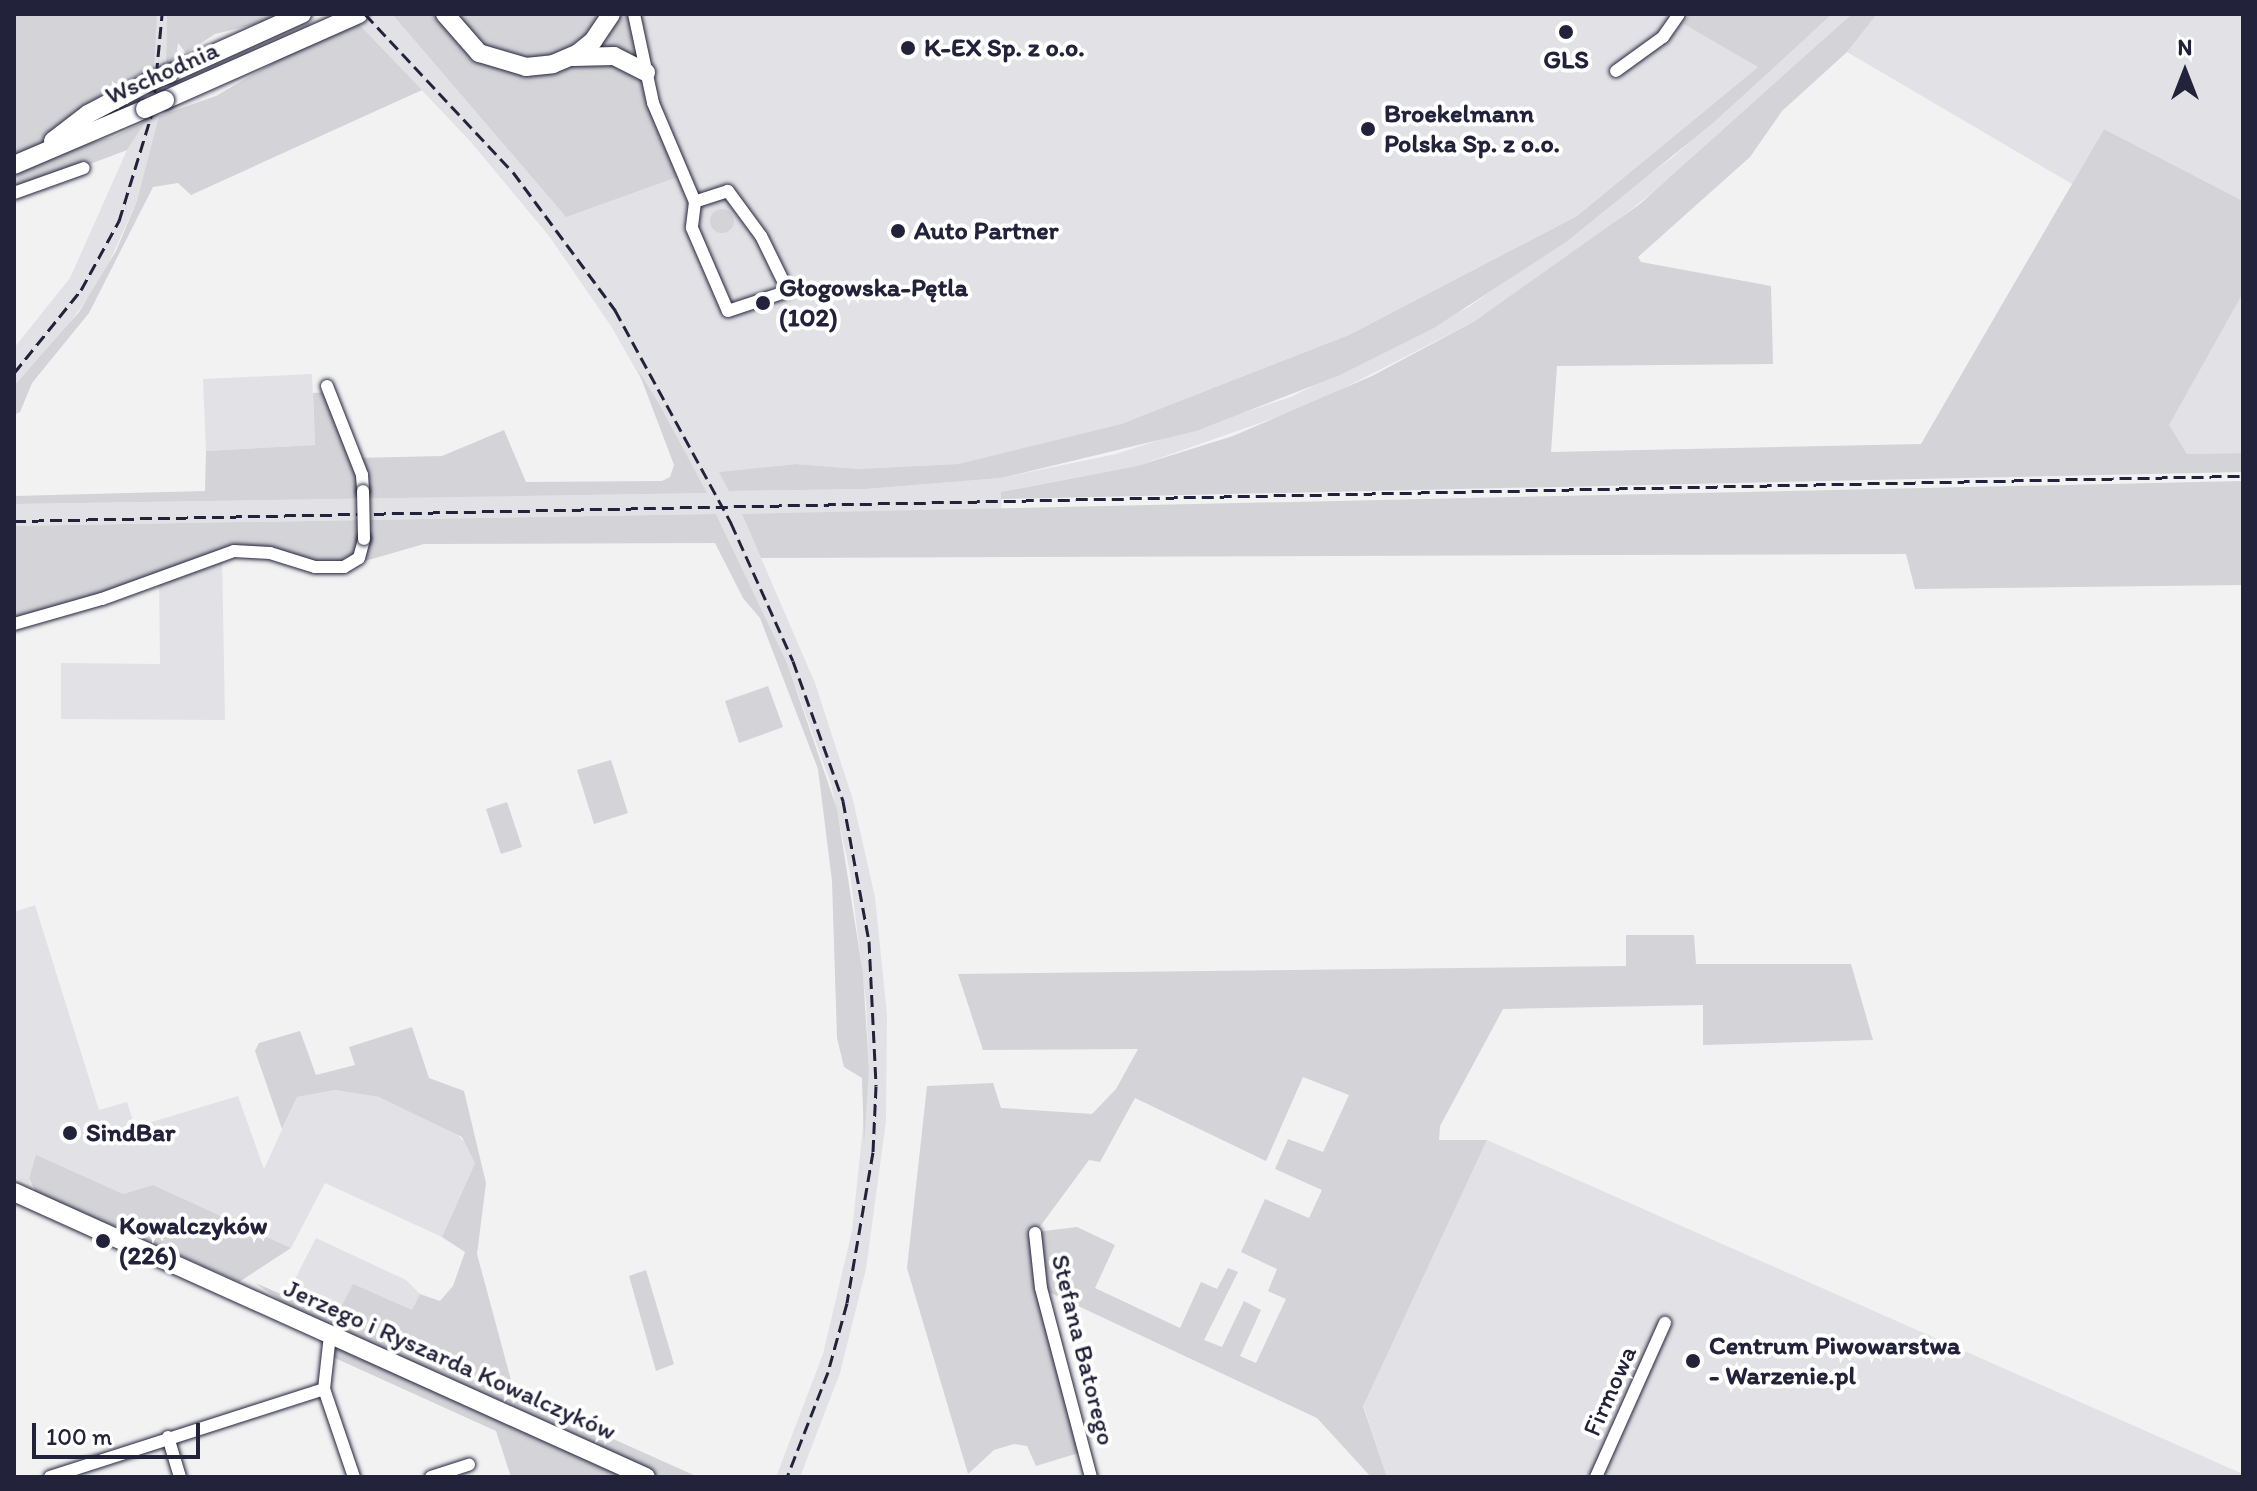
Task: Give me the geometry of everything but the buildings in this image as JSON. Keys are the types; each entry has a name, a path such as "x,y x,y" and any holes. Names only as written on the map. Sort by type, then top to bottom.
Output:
{"street":[{"name":"Wschodnia","path":"22,162 88,114 149,82 302,14"},
{"name":"Wschodnia","path":"22,162 359,14"},
{"path":"570,57 593,41 611,14"},
{"path":"634,14 659,121 695,202 692,228 728,311 788,291 761,236 728,191 695,202"},
{"path":"1616,71 1663,37 1679,14"},
{"path":"445,16 468,44 499,63 533,67 570,57 614,56 646,72"},
{"path":"14,193 84,168"},
{"path":"14,624 102,599 234,551 270,553 315,567 344,567 359,558 364,539 362,475 327,386"},
{"name":"Jerzego i Ryszarda Kowalczyków","path":"14,1192 646,1477"},
{"name":"Stefana Batorego","path":"1035,1233 1041,1288 1091,1477"},
{"name":"Firmowa","path":"1596,1477 1665,1323"},
{"path":"330,1335 324,1389 354,1477"},
{"path":"50,1477 324,1389"},
{"path":"168,1437 180,1477"},
{"path":"431,1477 469,1465"}],"shaded area":[{"path":"14,14 157,14 154,67 141,72 33,157 113,137 146,121 127,150 14,193"},
{"path":"157,14 167,14 166,57 156,137 137,201 101,280 59,337 14,386 14,348 70,278 127,150 146,121"},
{"path":"167,14 296,14 215,34 186,53 178,43 176,57 166,62"},
{"path":"392,14 566,217 663,130 634,14 1679,14 1759,66 1577,216 1349,335 1121,424 958,464 858,469 796,464 720,472 730,491 866,489 1001,478 1116,454 1291,397 1469,307 1673,157 1832,14 1852,14 1707,149 1574,255 1475,321 1311,405 1137,466 1002,492 1001,510 742,514 815,683 853,800 875,897 887,1015 886,1121 866,1269 840,1373 800,1477 776,1477 823,1354 852,1231 869,1070 866,1002 850,872 831,784 787,663 716,514 14,526 14,504 706,493 611,326 549,236 470,141 352,17"},
{"path":"392,14 634,14 646,72 683,175 566,217"},
{"path":"1689,14 1832,14 1713,123 1566,242 1434,328 1340,375 1196,431 1001,478 866,489 729,491 719,472 796,464 858,469 958,464 1121,424 1349,335 1577,216 1758,67 1684,24"},
{"path":"1852,14 1877,14 1847,52 1782,111 1750,157 1638,257 1641,262 1771,286 1773,364 1557,366 1551,452 1921,444 2104,129 2243,201 2243,293 2169,425 2187,454 2243,453 2243,472 1001,499 1001,492 1137,466 1233,436 1372,376 1475,321 1640,204"},
{"path":"1877,14 2243,14 2243,201 2104,129 2072,184 1847,52"},
{"path":"352,17 422,90 191,195 178,183 153,187 89,313 32,383 20,412 14,415 14,386 79,312 116,251 137,201 159,116 216,96"},
{"path":"722,209 731,212 734,221 731,230 722,233 713,230 710,221 713,212"},
{"path":"2243,293 2243,453 2187,454 2168,425"},
{"path":"638,370 707,493 14,504 14,496 205,491 206,451 315,445 313,393 330,392 354,458 442,456 504,430 526,482 662,481 670,477 674,465"},
{"path":"312,374 315,445 206,451 203,379"},
{"path":"2243,481 2243,585 1915,589 1906,554 761,558 742,514"},
{"path":"716,514 787,663 837,809 863,974 869,1070 864,1144 862,1078 844,1067 837,1038 832,881 818,769 760,618 743,598 715,543 424,544 344,567 250,551 14,624 14,526"},
{"path":"222,554 225,720 61,719 61,663 160,664 159,576"},
{"path":"768,686 783,727 739,743 725,701"},
{"path":"611,760 628,813 594,824 577,770"},
{"path":"507,802 522,847 501,854 486,809"},
{"path":"35,905 99,1110 127,1102 135,1127 238,1096 264,1169 297,1097 335,1090 379,1097 450,1128 470,1147 475,1163 442,1237 325,1183 291,1248 153,1185 123,1194 104,1187 29,1179 30,1184 14,1176 14,912"},
{"path":"1626,935 1694,935 1696,964 1851,964 1873,1040 1703,1045 1703,1005 1503,1009 1440,1126 1439,1140 1487,1140 1363,1406 1387,1477 1371,1477 1317,1418 1042,1289 1085,1451 1036,1466 1027,1446 1014,1444 994,1450 968,1474 907,1268 927,1086 993,1083 1001,1108 1092,1114 1116,1089 1138,1049 983,1050 958,974 1626,966","holes":["1303,1077 1349,1095 1323,1152 1288,1139 1275,1169 1322,1190 1309,1218 1265,1199 1241,1252 1277,1269 1268,1291 1286,1299 1256,1363 1240,1356 1261,1310 1244,1301 1222,1347 1204,1340 1238,1272 1228,1268 1217,1289 1201,1282 1180,1328 1095,1288 1115,1245 1077,1227 1036,1232 1089,1160 1100,1162 1135,1098 1266,1161"]},
{"path":"412,1027 429,1078 464,1091 486,1183 477,1254 515,1395 698,1477 646,1477 330,1335 255,1283 336,1317 353,1284 412,1310 420,1294 440,1301 453,1286 465,1252 442,1237 475,1163 462,1137 379,1097 335,1090 297,1097 282,1129 255,1051 259,1043 300,1031 316,1075 355,1065 349,1047"},
{"path":"1487,1140 2243,1474 2243,1477 1387,1477 1363,1404"},
{"path":"36,1155 123,1194 153,1185 291,1248 239,1282 36,1192 29,1179"},
{"path":"316,1238 406,1280 420,1294 412,1311 337,1317 287,1295"},
{"path":"646,1270 674,1364 656,1371 629,1276"},
{"path":"328,1342 626,1477 511,1477 496,1431 326,1354"}],"railway":[{"path":"14,373 81,290 119,221 153,110 162,14"},
{"path":"365,14 513,172 615,310 731,523 793,661 843,801 869,941 876,1086 873,1152 847,1303 828,1372 787,1477"},
{"path":"14,521 2243,476"}],"place":[{"name":"GLS","path":"1566,32"},
{"name":"K-EX Sp. z o.o.","path":"908,48"},
{"name":"Broekelmann Polska Sp. z o.o.","path":"1368,129"},
{"name":"Auto Partner","path":"898,231"},
{"name":"Głogowska-Pętla (102)","path":"763,303"},
{"name":"SindBar","path":"70,1133"},
{"name":"Kowalczyków (226)","path":"103,1241"},
{"name":"Centrum Piwowarstwa - Warzenie.pl","path":"1693,1361"}]}
